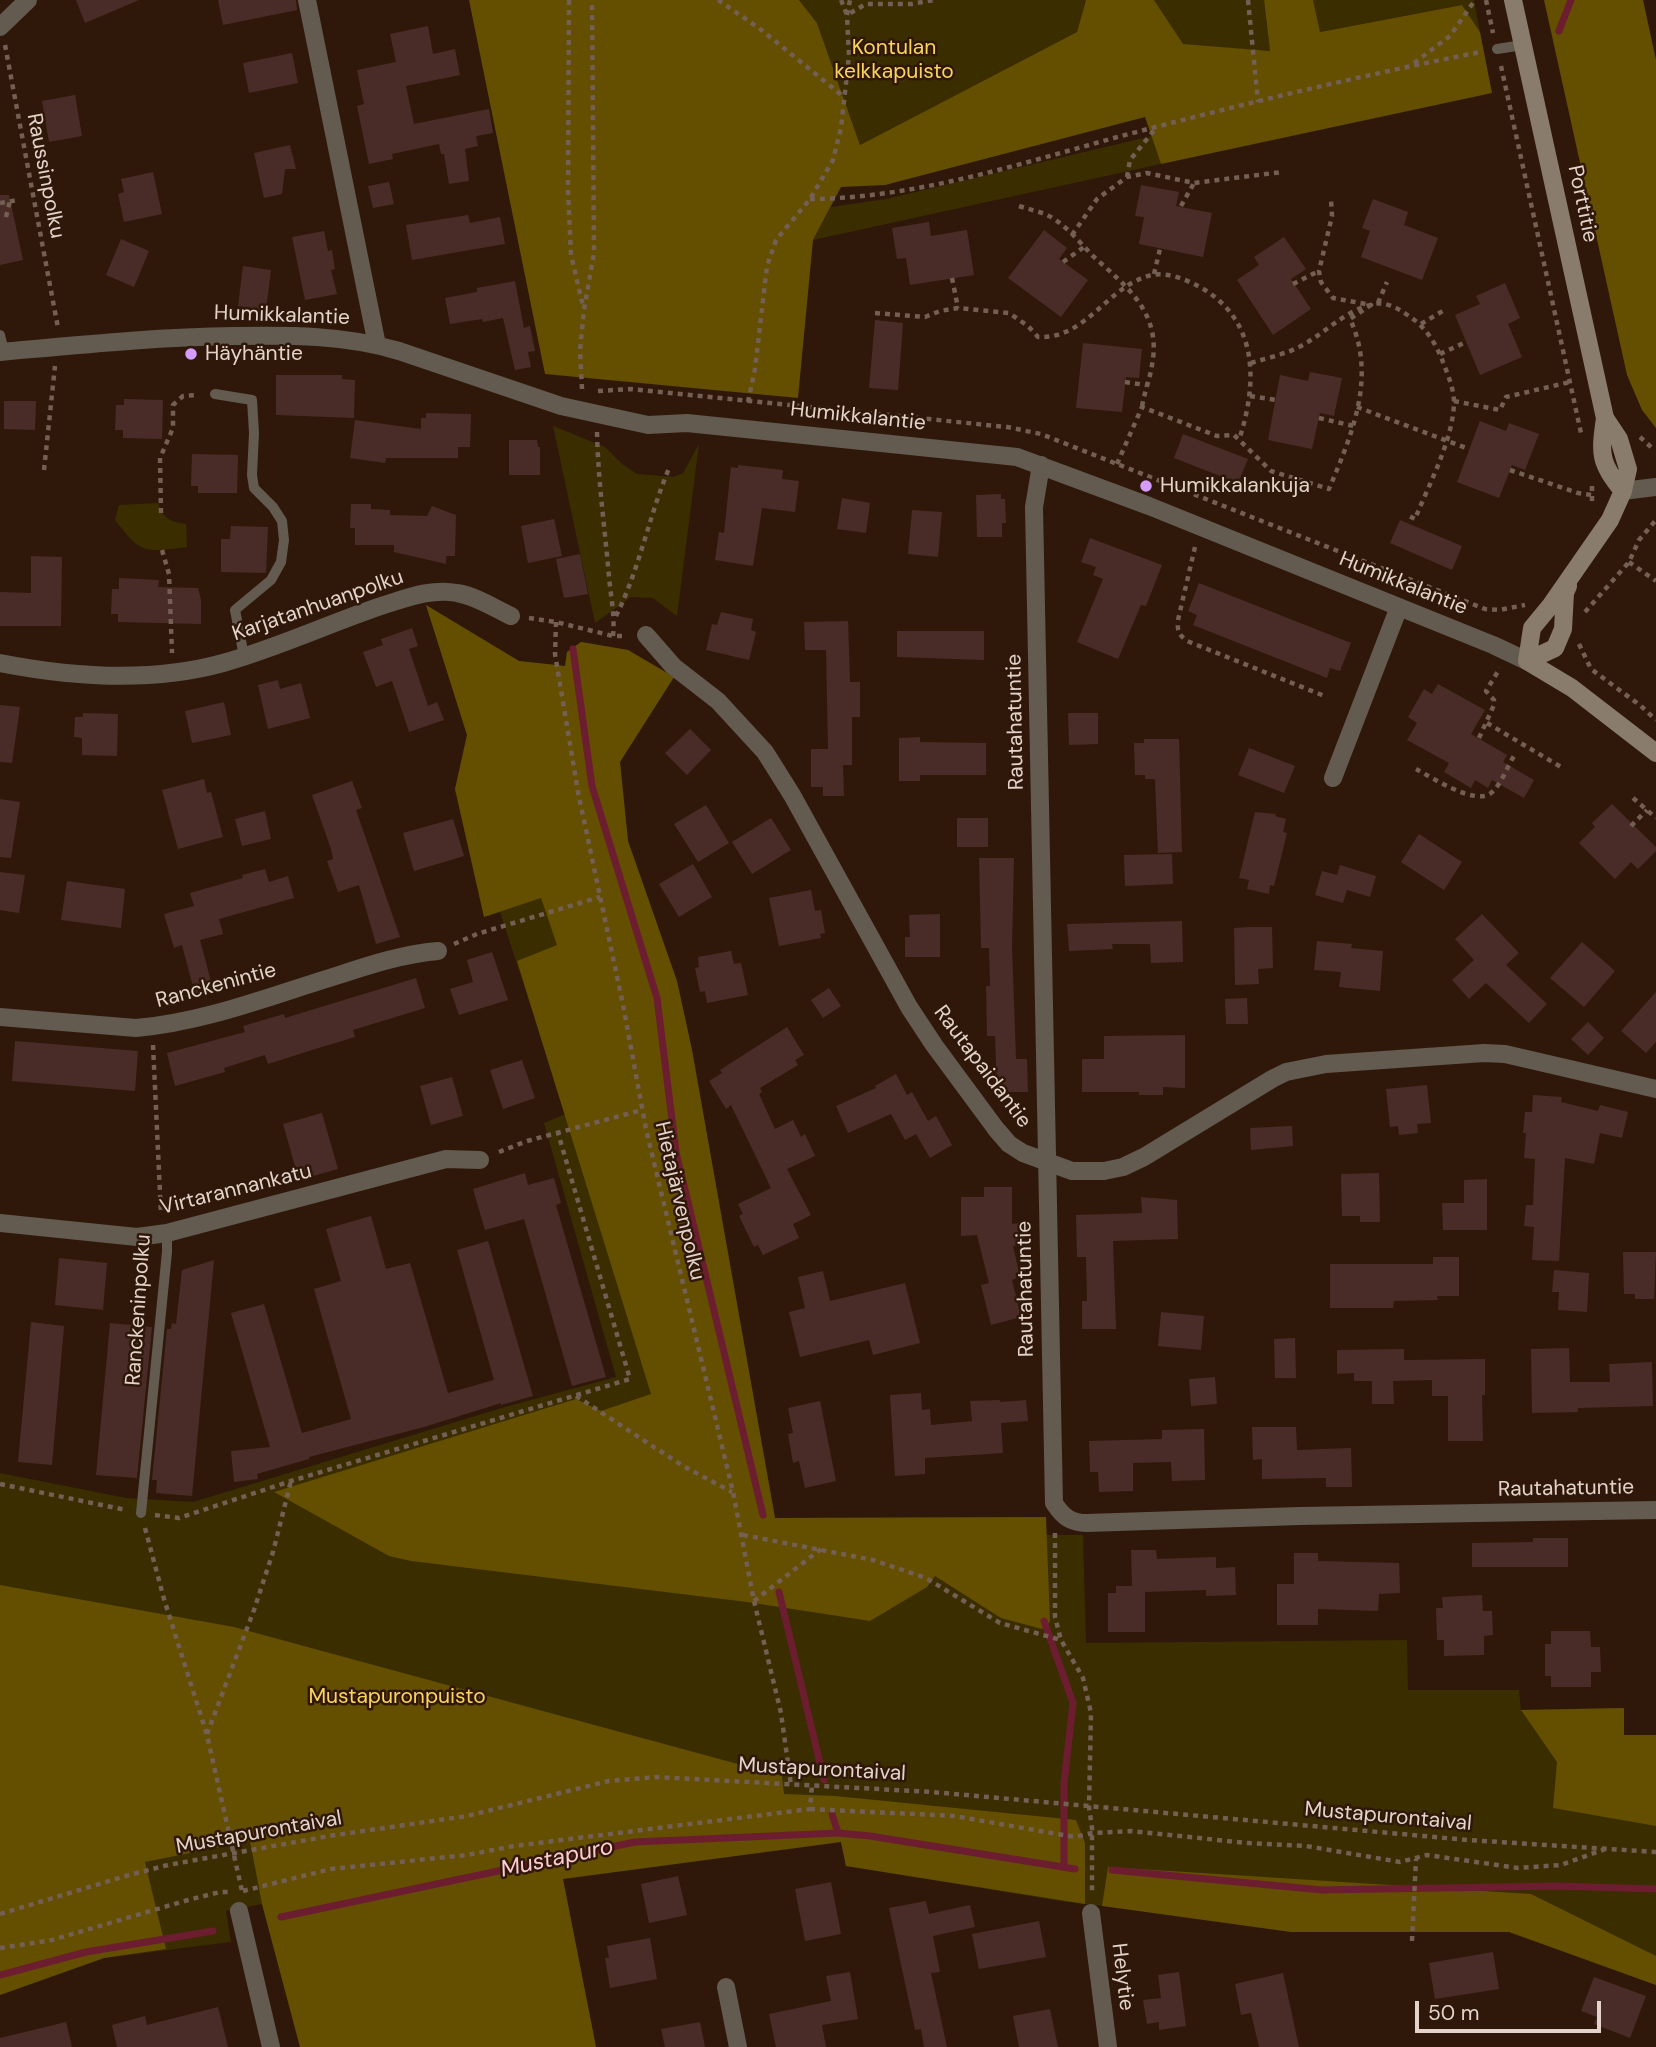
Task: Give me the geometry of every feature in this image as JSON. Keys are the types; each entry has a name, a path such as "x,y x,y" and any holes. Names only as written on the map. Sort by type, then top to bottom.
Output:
{"street":[{"path":"1,26 28,0"},
{"path":"307,0 377,345"},
{"name":"Porttitie","path":"1513,0 1605,418 1619,439 1628,469 1623,491 1610,520 1532,628 1527,661"},
{"name":"Humikkalantie","path":"1,346 192,337 329,336 377,345 561,406 648,425 687,423 1002,454 1041,465 1149,506 1527,661 1573,688 1656,753"},
{"name":"Rautahatuntie","path":"1041,465 1034,507 1054,1492 1060,1513 1069,1520 1087,1523 1300,1516 1656,1510"},
{"path":"1623,491 1656,487"},
{"name":"Porttitie","path":"1527,661 1555,648 1563,629 1565,593 1574,569"},
{"name":"Karjatanhuanpolku","path":"0,663 45,672 135,676 173,672 222,663 349,617 433,592 456,592 470,596 511,615"},
{"path":"1333,778 1399,607"},
{"name":"Rautapaidantie","path":"646,635 673,666 718,701 765,752 792,795 876,951 933,1045 996,1129 1009,1144 1023,1153 1072,1171 1104,1171 1123,1167 1272,1079 1286,1072 1326,1064 1484,1053 1505,1054 1656,1089"},
{"name":"Ranckenintie","path":"0,1017 152,1027 204,1016 402,955 438,951"},
{"name":"Virtarannankatu","path":"0,1223 137,1237 167,1233 446,1159 480,1160"},
{"path":"239,1910 271,2047"},
{"name":"Helytie","path":"1091,1913 1108,2047"},
{"path":"726,1987 738,2047"}],"lane":[{"path":"1497,49 1523,45"},
{"path":"215,394 252,400 254,488 273,507 282,521 284,540 281,562 271,580 235,610 244,656"},
{"name":"Ranckeninpolku","path":"141,1513 167,1233"}],"path":[{"path":"569,0 568,191 571,255 584,310"},
{"path":"581,389 580,350 594,253 592,0"},
{"path":"718,0 759,28 845,97"},
{"path":"841,0 847,15"},
{"path":"748,402 755,369 767,267 776,240 810,199 833,160 845,97 849,56 847,15 850,0"},
{"path":"847,15 866,4 911,4 934,0"},
{"path":"1248,0 1258,102"},
{"path":"1410,65 1450,36 1475,0"},
{"path":"1486,0 1583,441"},
{"name":"Raussinpolku","path":"1,26 59,333"},
{"path":"810,199 856,198 970,177 1156,127 1410,65 1497,49"},
{"path":"1127,177 1130,160 1156,127"},
{"path":"1072,235 1097,199 1127,177 1147,173 1194,183 1282,172"},
{"path":"1181,206 1194,183"},
{"path":"0,203 18,200"},
{"path":"1331,200 1332,216 1319,271 1321,282 1333,298 1371,305"},
{"path":"6,218 10,201"},
{"path":"1019,206 1046,214 1072,235 1128,286 1149,324 1152,366 1142,407 1117,464"},
{"path":"1063,262 1084,247"},
{"path":"1154,274 1160,248"},
{"path":"1293,284 1319,271"},
{"path":"875,313 925,317 958,308 1010,313 1038,337 1052,338 1070,332 1128,286 1154,274 1189,281 1217,300 1232,315 1242,333 1251,362 1250,396 1239,440"},
{"path":"952,278 958,308"},
{"path":"1378,303 1387,282"},
{"path":"1251,362 1299,348 1346,314 1378,303 1402,311 1421,324 1440,354 1451,382 1454,401 1452,425 1447,440 1415,519 1409,516"},
{"path":"1142,407 1217,436 1234,435 1271,471 1329,489 1353,426 1362,378 1362,356 1350,319 1371,305"},
{"path":"1421,324 1446,309"},
{"path":"1440,354 1466,342"},
{"path":"44,470 55,365"},
{"path":"1125,382 1146,385"},
{"path":"1454,401 1500,410 1506,397 1570,382"},
{"path":"161,513 160,458 173,428 173,405 183,396 215,394"},
{"path":"1250,396 1276,400"},
{"path":"1357,407 1469,449"},
{"path":"1319,418 1353,426"},
{"path":"597,425 599,478 615,618 613,636"},
{"path":"615,618 632,584 657,497 670,466"},
{"path":"1510,470 1578,493 1592,495"},
{"path":"1589,516 1592,508 1590,477"},
{"path":"1584,613 1629,562 1639,540 1656,520"},
{"path":"1196,543 1178,620 1177,629 1180,636 1188,642 1327,696"},
{"path":"162,550 169,574 173,672"},
{"path":"1629,562 1656,580"},
{"path":"511,615 556,622 613,636 646,635"},
{"name":"Hietajärvenpolku","path":"556,622 555,654 578,792 642,1110 743,1535 754,1601 781,1713 791,1785"},
{"path":"1576,639 1591,669 1642,706 1656,720"},
{"path":"1479,738 1495,702 1486,691 1500,668"},
{"path":"1487,723 1561,767"},
{"path":"1416,769 1462,793 1484,797 1492,793 1514,756"},
{"path":"1633,798 1656,818"},
{"path":"1631,826 1647,810"},
{"path":"438,951 477,934 600,897"},
{"name":"Ranckeninpolku","path":"152,1027 161,1214 167,1233"},
{"path":"480,1160 527,1141 642,1110"},
{"path":"0,1484 141,1513 179,1518 291,1481 630,1379 558,1133"},
{"path":"575,1396 683,1466 733,1492"},
{"path":"207,1735 254,1610 291,1481"},
{"path":"141,1513 164,1599 207,1735 245,1902 239,1910"},
{"path":"1060,1513 1054,1537 1055,1618 1061,1640 1083,1678 1091,1713 1091,1913"},
{"path":"743,1535 873,1560 926,1578 1000,1623 1061,1640"},
{"path":"754,1601 821,1549"},
{"name":"Mustapurontaival","path":"0,1914 169,1865 329,1836 467,1815 609,1781 657,1777 932,1792 1455,1839 1656,1852"},
{"path":"810,1810 812,1786"},
{"path":"0,1948 52,1940 220,1892 243,1892 331,1869 467,1855 527,1844 810,1810 954,1816 1075,1837 1092,1833 1131,1831 1306,1846 1400,1862 1427,1855 1518,1868 1561,1865 1608,1848"},
{"path":"1412,1941 1416,1859"}],"green space":[{"path":"469,0 799,0 817,23 860,145 1077,32 1086,0 1154,0 1183,44 1270,51 1264,0 1313,0 1320,32 1462,5 1480,32 1492,93 1161,164 1145,117 885,185 841,187 813,240 798,398 545,374"},
{"name":"Kontulan kelkkapuisto","path":"799,0 1086,0 1077,32 860,145 817,23"},
{"path":"1154,0 1264,0 1270,51 1183,45"},
{"path":"1313,0 1474,0 1480,32 1462,5 1319,32"},
{"path":"1544,0 1643,0 1656,60 1656,428 1642,410 1627,375"},
{"path":"1152,136 1161,164 813,240 831,207 886,199"},
{"path":"553,426 605,447 637,474 673,477 683,473 699,444 677,616 653,598 631,597 595,623"},
{"path":"158,503 168,518 186,524 187,547 145,549 132,540 115,520 119,505"},
{"name":"Mustapuronpuisto","path":"426,605 519,661 565,666 567,652 581,642 628,650 674,677 620,762 628,841 677,981 692,1050 775,1518 1046,1517 1046,1535 1083,1535 1086,1643 1407,1640 1408,1690 1519,1690 1521,1710 1624,1708 1624,1735 1656,1735 1656,1985 1509,1932 1291,1932 1067,1902 846,1866 841,1842 563,1879 596,2047 300,2047 262,1904 226,1911 231,1942 104,1958 0,1995 0,1473 126,1498 193,1502 505,1407 616,1377 544,1123 566,1114 500,912 484,917 455,789 467,735"},
{"path":"426,605 519,661 565,666 567,652 581,642 628,650 674,677 620,762 628,841 677,981 692,1050 775,1518 1046,1517 1050,1622 1042,1629 1001,1618 935,1576 927,1587 870,1621 747,1602 411,1561 389,1556 274,1492 576,1399 601,1411 651,1394 517,961 557,945 541,898 484,917 455,789 467,735"},
{"path":"0,1585 234,1627 782,1776 784,1794 835,1796 1076,1820 1085,1843 1085,1904 846,1866 841,1842 563,1879 596,2047 300,2047 262,1904 250,1841 145,1862 166,1949 104,1958 0,1995"},
{"path":"1624,1708 1624,1735 1656,1735 1656,1826 1553,1808 1557,1762 1521,1710"},
{"path":"1108,1867 1531,1894 1656,1956 1656,1985 1509,1932 1291,1932 1102,1906"}],"building":[{"path":"76,0 139,0 85,23"},
{"path":"218,0 296,0 297,10 223,25"},
{"path":"428,26 433,54 455,49 460,75 406,86 414,124 489,109 493,133 476,136 478,146 465,149 469,181 449,184 444,154 441,154 439,144 392,154 393,159 369,164 357,106 364,104 357,70 396,62 390,34"},
{"path":"292,53 298,83 249,93 243,63"},
{"path":"75,95 82,136 49,142 42,101"},
{"path":"290,145 296,169 285,169 282,194 264,198 254,153"},
{"path":"153,172 162,214 124,222 118,194 124,192 121,179"},
{"path":"389,182 394,204 373,208 368,186"},
{"path":"1141,185 1179,192 1176,206 1212,213 1203,257 1139,244 1144,217 1135,216"},
{"path":"0,195 9,195 23,260 0,265"},
{"path":"1373,199 1408,212 1404,225 1438,238 1422,280 1361,257 1370,231 1362,228"},
{"path":"468,215 470,223 500,217 505,244 412,260 406,225"},
{"path":"929,222 931,236 967,230 974,275 910,285 906,258 897,259 892,228"},
{"path":"1044,230 1067,248 1059,259 1088,280 1061,317 1008,278"},
{"path":"324,231 328,251 332,250 335,269 331,270 337,294 305,300 292,237"},
{"path":"1284,237 1306,269 1291,279 1311,309 1273,335 1237,280 1259,265 1254,257"},
{"path":"121,239 149,251 134,287 106,275"},
{"path":"243,266 271,270 266,310 238,306"},
{"path":"515,281 524,328 530,326 535,351 528,352 531,367 515,370 503,318 450,324 445,298 477,292 477,288"},
{"path":"1505,283 1520,318 1508,324 1522,357 1480,375 1455,315 1480,304 1476,296"},
{"path":"875,320 903,323 898,390 869,388"},
{"path":"1083,343 1142,349 1139,378 1126,377 1122,412 1076,408"},
{"path":"1310,372 1342,378 1334,416 1320,413 1312,449 1268,440 1280,375 1308,381"},
{"path":"276,375 342,375 342,379 355,380 354,418 276,415"},
{"path":"124,399 163,400 162,439 123,438 123,430 115,430 116,405 124,405"},
{"path":"4,401 36,401 35,430 4,429"},
{"path":"426,413 471,414 470,447 458,447 458,458 386,458 385,463 350,458 355,420 421,429 421,418 426,418"},
{"path":"1480,421 1506,431 1509,423 1539,434 1525,470 1512,465 1499,498 1457,482"},
{"path":"1183,434 1248,459 1238,483 1174,458"},
{"path":"509,440 537,440 540,447 540,475 509,475"},
{"path":"192,454 238,455 237,493 198,493 198,486 191,486"},
{"path":"738,465 783,470 782,479 799,481 795,512 762,508 753,566 715,560 719,532 724,533 731,467 738,468"},
{"path":"1001,494 1001,499 1005,499 1006,523 1002,523 1002,537 977,537 976,495"},
{"path":"842,498 870,503 866,533 837,529"},
{"path":"351,504 371,504 371,509 390,510 390,515 427,516 432,506 456,515 455,556 446,556 446,564 394,552 394,545 355,545 355,528 350,528"},
{"path":"912,510 942,512 938,557 908,554"},
{"path":"554,519 562,556 528,563 521,526"},
{"path":"1400,520 1462,546 1452,570 1390,543"},
{"path":"231,526 268,527 266,573 221,572 221,539 230,539"},
{"path":"1090,538 1162,565 1146,606 1141,605 1118,659 1077,642 1103,579 1093,575 1096,567 1081,562"},
{"path":"580,554 588,594 564,598 556,559"},
{"path":"31,556 62,557 61,626 0,626 0,592 31,593"},
{"path":"119,578 159,580 158,587 198,588 201,624 118,622 118,614 111,614 112,589 119,589"},
{"path":"1199,583 1351,643 1340,671 1330,668 1327,678 1193,625 1197,615 1188,611"},
{"path":"721,612 753,619 751,630 756,632 749,660 706,650 712,624 717,625"},
{"path":"848,621 850,682 860,682 860,717 852,717 852,765 843,765 844,796 823,796 823,787 811,787 811,749 828,749 826,650 805,650 804,622"},
{"path":"412,628 418,646 409,649 428,706 437,702 444,720 409,732 392,681 376,687 363,652 383,645 381,639"},
{"path":"897,631 984,631 984,660 897,657"},
{"path":"278,680 280,689 301,683 310,718 268,729 258,685"},
{"path":"1438,684 1485,710 1471,734 1507,755 1503,762 1534,780 1524,798 1492,780 1488,788 1475,780 1471,788 1444,772 1449,763 1407,740 1417,723 1408,717 1424,689 1432,694"},
{"path":"224,702 231,735 192,743 185,711"},
{"path":"0,705 20,707 12,763 0,762"},
{"path":"83,713 118,714 117,756 82,755 82,738 74,737 75,717 83,717"},
{"path":"1068,713 1098,713 1098,744 1069,745"},
{"path":"690,729 711,750 687,775 665,753"},
{"path":"920,737 920,742 986,743 986,775 920,775 920,781 899,781 899,738"},
{"path":"1144,739 1179,739 1182,852 1158,853 1155,779 1135,775 1134,743 1144,743"},
{"path":"1249,748 1295,766 1284,793 1238,775"},
{"path":"204,779 207,793 211,792 223,837 178,849 162,790"},
{"path":"352,781 362,808 356,810 400,937 376,944 359,885 338,892 327,861 333,859 331,849 312,795"},
{"path":"0,799 20,802 11,858 0,857"},
{"path":"1612,804 1656,847 1656,851 1638,869 1631,862 1615,879 1579,843 1595,827 1592,823"},
{"path":"706,805 729,843 698,862 674,824"},
{"path":"265,811 271,839 242,846 235,819"},
{"path":"1255,812 1276,814 1275,816 1286,819 1283,832 1287,833 1274,886 1270,885 1269,894 1247,889 1249,880 1239,878"},
{"path":"771,818 791,850 752,874 732,842"},
{"path":"957,818 988,818 988,847 957,847"},
{"path":"453,819 464,856 414,871 403,833"},
{"path":"1419,834 1462,862 1444,890 1401,862"},
{"path":"1172,854 1173,884 1125,886 1124,855"},
{"path":"979,858 1014,858 1012,947 1016,1059 1027,1059 1028,1092 997,1092 995,1036 987,1036 986,986 990,986 989,948 981,948"},
{"path":"693,864 712,897 679,917 659,884"},
{"path":"1340,865 1376,876 1370,897 1347,890 1343,903 1315,895 1322,871 1337,875"},
{"path":"265,869 269,882 288,876 294,898 219,919 223,934 200,940 213,989 195,994 182,945 174,948 164,914 194,906 190,893"},
{"path":"0,872 25,875 19,913 0,910"},
{"path":"67,881 125,889 121,928 61,920"},
{"path":"811,890 815,911 821,910 825,933 820,934 821,938 779,946 769,898"},
{"path":"940,914 940,957 905,957 905,937 910,937 909,915"},
{"path":"1482,914 1519,953 1506,965 1547,1004 1529,1023 1486,983 1469,999 1452,980 1474,960 1455,939"},
{"path":"1182,921 1183,962 1151,963 1150,944 1112,944 1113,949 1069,951 1067,924"},
{"path":"1272,927 1273,968 1258,969 1259,984 1235,985 1234,928"},
{"path":"1317,941 1352,944 1351,948 1383,951 1380,991 1339,987 1341,972 1314,970"},
{"path":"1582,942 1615,971 1584,1007 1550,978"},
{"path":"731,951 734,964 741,963 748,995 707,1003 705,991 700,992 695,968 699,967 698,957"},
{"path":"492,952 508,1000 459,1015 450,989 473,982 467,960"},
{"path":"416,978 425,1008 353,1030 355,1037 268,1064 265,1055 224,1068 225,1072 175,1086 167,1053 245,1032 243,1026 284,1014 285,1018"},
{"path":"829,988 841,1006 823,1018 811,1000"},
{"path":"1656,992 1656,1042 1646,1053 1621,1031"},
{"path":"1247,998 1248,1024 1226,1024 1225,999"},
{"path":"1588,1022 1604,1038 1588,1055 1571,1039"},
{"path":"787,1027 804,1055 795,1060 798,1065 760,1088 762,1092 759,1094 775,1129 793,1120 801,1137 805,1134 815,1156 787,1169 811,1215 793,1224 799,1238 763,1255 758,1245 754,1247 739,1216 743,1214 738,1204 771,1188 731,1105 726,1109 709,1081 722,1073 720,1070"},
{"path":"1185,1035 1185,1088 1163,1087 1163,1095 1139,1095 1139,1092 1082,1092 1082,1059 1104,1059 1104,1036"},
{"path":"15,1041 138,1051 135,1091 12,1081"},
{"path":"522,1060 535,1098 503,1109 490,1070"},
{"path":"896,1074 907,1095 912,1092 928,1121 936,1116 952,1145 930,1158 916,1134 905,1140 891,1114 848,1133 836,1106 876,1088 875,1086"},
{"path":"452,1077 463,1116 431,1125 420,1086"},
{"path":"1427,1085 1431,1123 1417,1124 1418,1133 1399,1135 1398,1126 1390,1127 1386,1089"},
{"path":"1533,1095 1562,1097 1561,1102 1598,1111 1600,1105 1628,1112 1622,1138 1600,1133 1594,1164 1565,1158 1559,1261 1532,1260 1534,1227 1524,1226 1526,1205 1533,1205 1535,1159 1524,1158 1526,1133 1523,1133 1525,1112 1532,1112"},
{"path":"322,1113 338,1169 299,1180 283,1124"},
{"path":"1292,1126 1293,1146 1251,1150 1250,1128"},
{"path":"525,1173 528,1185 554,1178 561,1203 556,1205 606,1377 572,1386 524,1219 485,1230 473,1189"},
{"path":"1379,1173 1380,1222 1360,1222 1360,1216 1342,1216 1341,1174"},
{"path":"1487,1179 1487,1230 1443,1230 1442,1203 1464,1203 1464,1180"},
{"path":"984,1187 1012,1187 1012,1224 1018,1223 1019,1245 1013,1246 1020,1277 1012,1280 1021,1317 991,1325 981,1285 989,1283 977,1235 961,1236 961,1197 984,1197"},
{"path":"1141,1197 1177,1200 1178,1239 1113,1241 1116,1329 1082,1329 1082,1301 1087,1301 1086,1257 1077,1257 1076,1215 1142,1213"},
{"path":"371,1216 386,1269 410,1263 448,1393 494,1380 457,1250 488,1241 533,1396 309,1457 257,1474 258,1479 234,1482 231,1451 270,1447 231,1313 264,1304 302,1433 351,1419 314,1289 341,1281 326,1229"},
{"path":"1623,1252 1656,1252 1654,1299 1635,1299 1635,1294 1624,1294"},
{"path":"1433,1257 1459,1257 1459,1296 1437,1296 1438,1300 1394,1301 1393,1308 1330,1308 1330,1264 1433,1264"},
{"path":"59,1258 107,1263 103,1310 55,1305"},
{"path":"214,1260 192,1496 156,1493 157,1480 152,1480 167,1329 171,1329 172,1323 176,1324 182,1270"},
{"path":"1554,1270 1589,1273 1587,1312 1558,1310 1559,1292 1552,1292"},
{"path":"823,1271 830,1301 905,1283 920,1343 873,1355 869,1340 800,1357 789,1312 805,1308 798,1277"},
{"path":"1161,1312 1204,1316 1201,1350 1158,1346"},
{"path":"31,1322 64,1326 52,1465 18,1462"},
{"path":"110,1323 152,1327 137,1478 96,1475"},
{"path":"1295,1338 1296,1378 1275,1378 1274,1339"},
{"path":"1569,1348 1570,1382 1610,1382 1609,1364 1652,1362 1653,1406 1578,1408 1578,1412 1532,1413 1531,1349"},
{"path":"1404,1349 1404,1360 1485,1359 1485,1395 1482,1395 1483,1441 1448,1441 1448,1396 1432,1396 1432,1380 1393,1381 1394,1404 1372,1404 1372,1381 1354,1381 1354,1373 1337,1374 1337,1350"},
{"path":"1215,1377 1217,1404 1191,1406 1189,1379"},
{"path":"921,1393 922,1410 930,1409 931,1425 972,1421 970,1401 1026,1400 1028,1421 1001,1423 1003,1453 925,1458 925,1474 895,1476 890,1395"},
{"path":"820,1401 836,1481 805,1488 799,1461 793,1463 788,1434 793,1433 788,1408"},
{"path":"1252,1427 1296,1427 1297,1450 1351,1448 1352,1487 1326,1487 1326,1478 1262,1479 1262,1459 1253,1460"},
{"path":"1204,1429 1205,1480 1172,1481 1171,1462 1133,1463 1133,1491 1099,1492 1098,1472 1090,1472 1089,1441 1162,1439 1162,1430"},
{"path":"1533,1538 1568,1538 1568,1567 1472,1567 1472,1543 1533,1542"},
{"path":"1131,1550 1156,1550 1157,1559 1216,1557 1216,1568 1235,1567 1236,1595 1206,1596 1206,1590 1145,1592 1145,1632 1108,1632 1108,1593 1116,1593 1116,1586 1132,1586"},
{"path":"1294,1553 1318,1553 1318,1561 1399,1563 1400,1593 1379,1594 1378,1611 1318,1609 1318,1625 1277,1625 1277,1584 1294,1584"},
{"path":"1482,1595 1483,1611 1492,1611 1493,1635 1484,1636 1484,1655 1444,1656 1444,1640 1437,1640 1436,1608 1443,1608 1442,1597"},
{"path":"1551,1631 1590,1631 1591,1647 1600,1647 1601,1672 1591,1672 1591,1687 1551,1687 1551,1676 1545,1676 1545,1644 1551,1644"},
{"path":"678,1876 687,1915 649,1923 641,1884"},
{"path":"831,1882 841,1934 805,1941 795,1889"},
{"path":"926,1901 929,1914 970,1905 975,1927 933,1936 940,1972 931,1973 947,2047 924,2047 921,2029 915,2030 889,1908"},
{"path":"1039,1921 1046,1957 979,1969 972,1934"},
{"path":"650,1938 657,1979 610,1988 605,1958 609,1958 607,1946"},
{"path":"1493,1952 1499,1989 1435,1999 1429,1963"},
{"path":"850,1972 858,2019 822,2025 826,2047 776,2047 769,2014 831,2001 826,1976"},
{"path":"1179,1972 1186,2026 1159,2030 1159,2022 1147,2024 1143,2000 1161,1998 1158,1975"},
{"path":"1283,1973 1299,2047 1259,2047 1251,2013 1241,2015 1235,1984"},
{"path":"1594,1977 1646,1996 1630,2038 1594,2024 1597,2017 1581,2011"},
{"path":"218,2007 228,2047 117,2047 112,2025 145,2016 147,2025"},
{"path":"1050,2009 1058,2047 1019,2047 1013,2016"},
{"path":"66,2022 72,2047 0,2047 0,2038"},
{"path":"700,2022 705,2047 665,2047 661,2029"}],"waterway":[{"path":"1559,31 1571,0"},
{"path":"573,649 592,786 657,998 676,1152 763,1515"},
{"path":"779,1592 824,1780"},
{"path":"1044,1621 1073,1703 1064,1783 1064,1867"},
{"path":"832,1814 838,1833"},
{"name":"Mustapuro","path":"281,1917 635,1842 838,1833 1075,1869"},
{"path":"1112,1870 1322,1890 1556,1886 1656,1889"},
{"name":"Mustapuro","path":"0,1975 86,1952 213,1931"}],"place":[{"name":"Häyhäntie","path":"191,354"},
{"name":"Humikkalankuja","path":"1146,486"}]}
